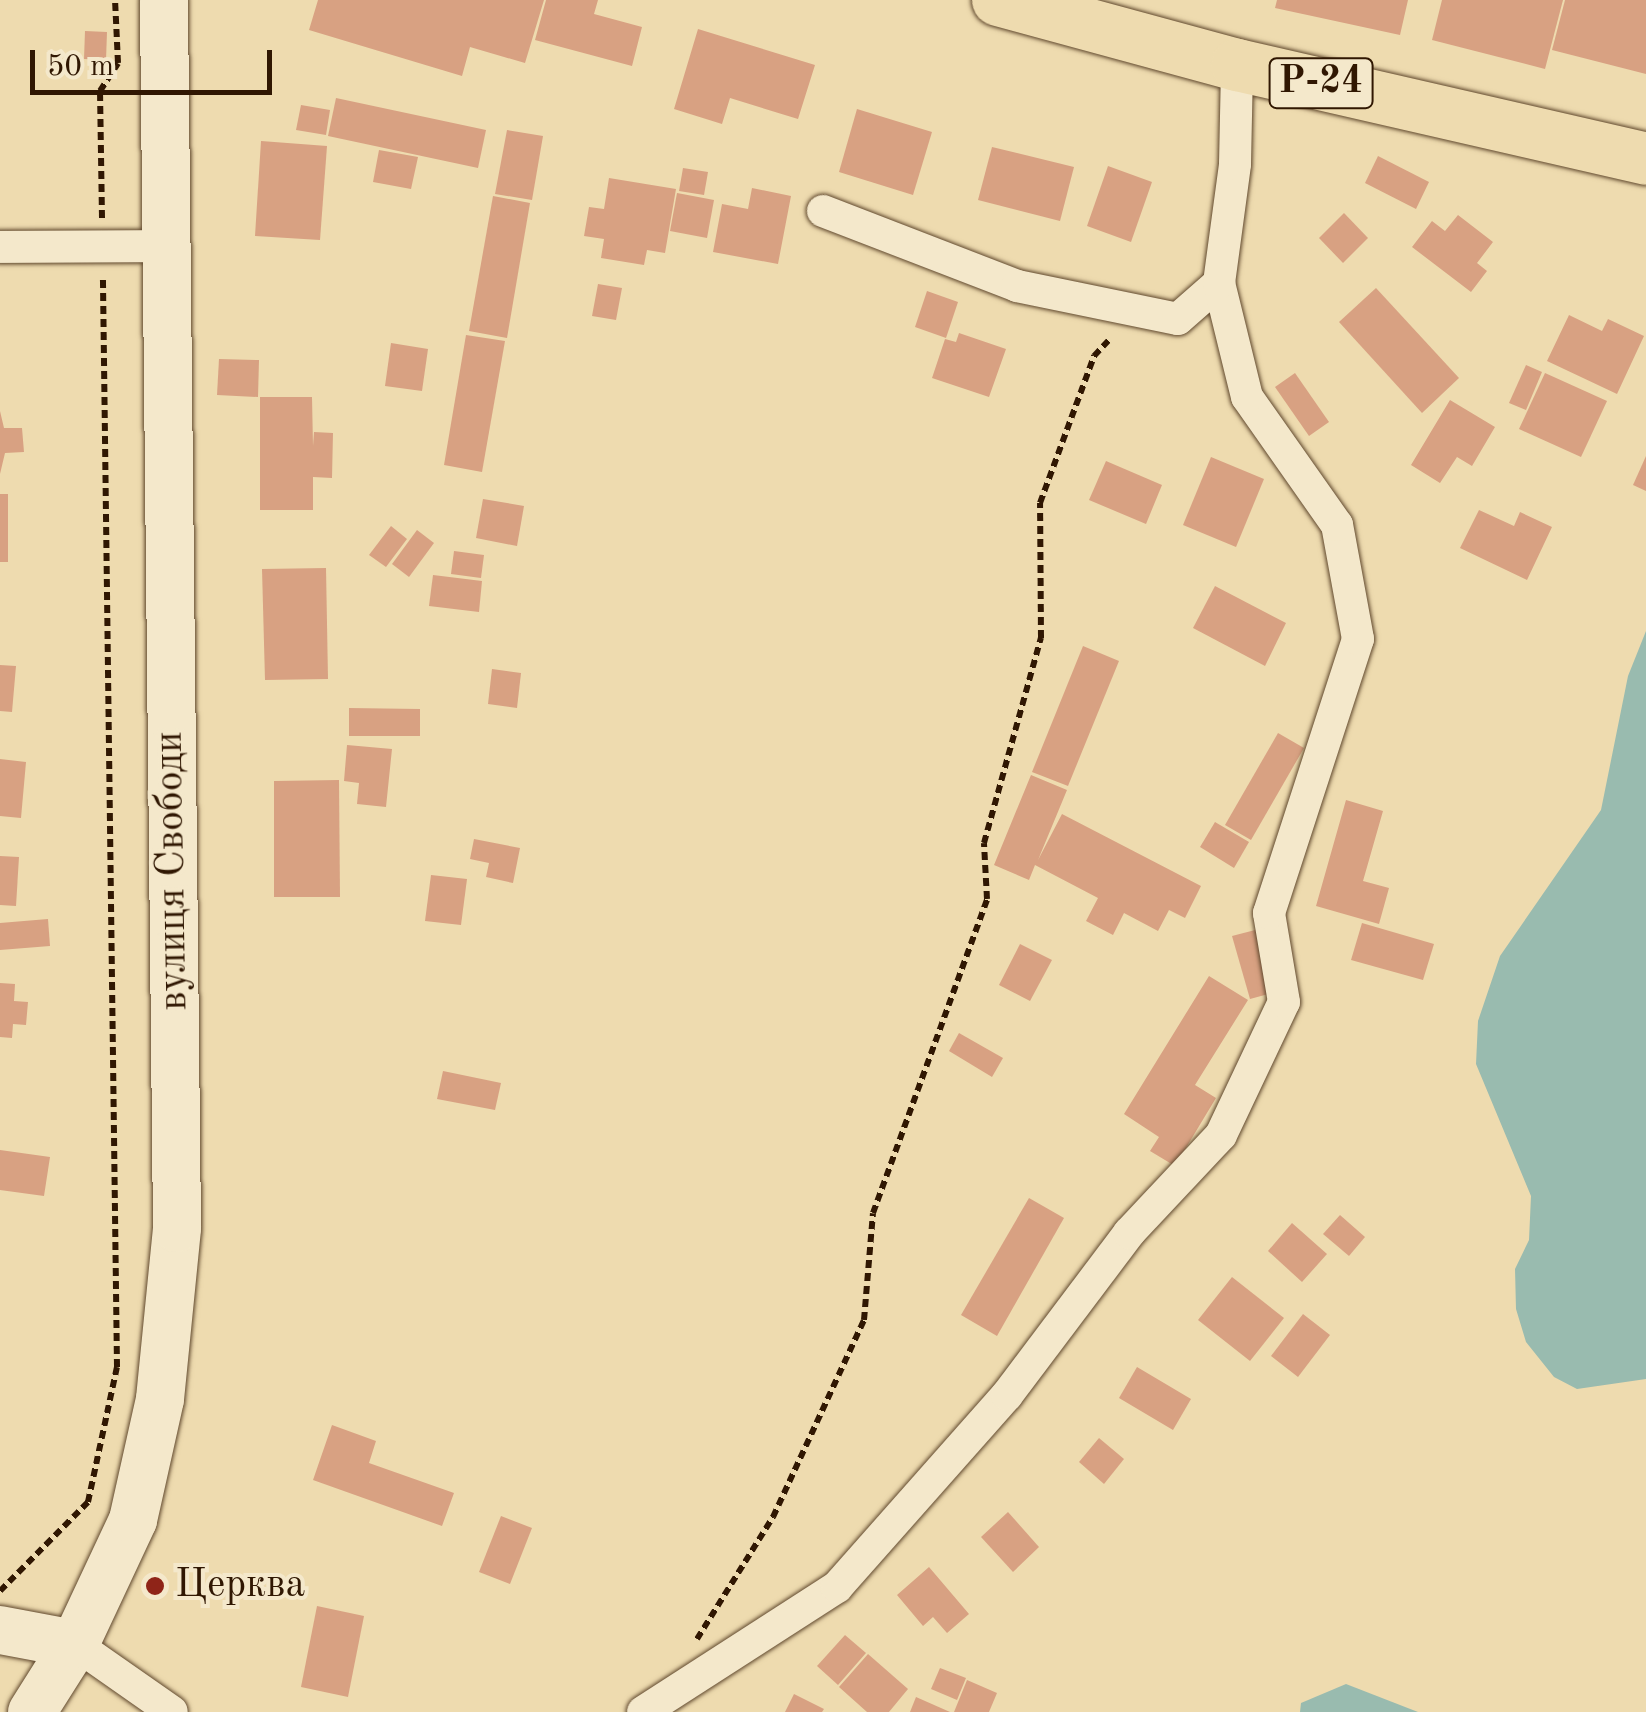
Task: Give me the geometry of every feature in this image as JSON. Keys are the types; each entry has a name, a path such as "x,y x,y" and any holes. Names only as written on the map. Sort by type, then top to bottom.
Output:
{"main road":[{"name":"Р-24","path":"998,0 1237,65 1646,159"}],"street":[{"name":"вулиця Свободи","path":"32,1712 74,1644 133,1520 160,1399 177,1228 164,0"},
{"path":"650,1708 837,1587 1007,1395 1128,1233 1222,1135 1284,1002 1269,913 1358,639 1337,526 1247,397 1219,283 1235,164 1237,65"},
{"path":"823,211 1016,286 1178,319 1219,283"},
{"path":"0,248 167,246"},
{"path":"0,1630 74,1644 172,1712"}],"path":[{"path":"0,1591 88,1502 118,1366 100,91 118,63 115,0"},
{"path":"650,1708 773,1517 864,1320 872,1212 986,899 984,843 1041,638 1040,503 1094,356 1136,310"}],"water":[{"path":"1646,631 1646,1379 1577,1389 1554,1377 1526,1342 1516,1309 1515,1269 1529,1240 1531,1196 1476,1064 1478,1021 1500,956 1601,810 1628,676"},
{"path":"1346,1684 1418,1712 1300,1712 1301,1703"}],"building":[{"path":"318,0 544,0 525,63 470,47 462,76 309,30"},
{"path":"546,0 598,0 594,14 642,27 632,66 535,40"},
{"path":"1277,0 1408,0 1400,35 1275,8"},
{"path":"1442,0 1563,0 1545,69 1432,40"},
{"path":"1565,0 1646,0 1646,74 1552,50"},
{"path":"698,29 815,65 798,119 730,98 722,124 674,109"},
{"path":"85,31 107,32 106,60 84,59"},
{"path":"336,98 486,130 478,168 328,136"},
{"path":"301,105 330,110 326,135 296,130"},
{"path":"857,109 932,132 913,195 839,172"},
{"path":"507,130 543,136 532,200 495,194"},
{"path":"261,141 327,146 320,240 255,236"},
{"path":"992,147 1074,167 1060,221 978,200"},
{"path":"379,150 418,157 411,189 373,182"},
{"path":"1378,156 1429,182 1416,209 1365,183"},
{"path":"1108,166 1152,182 1131,242 1087,226"},
{"path":"683,168 708,172 704,195 679,191"},
{"path":"609,178 676,189 665,253 647,250 644,265 601,258 604,239 584,236 589,207 604,209"},
{"path":"752,188 791,196 778,264 713,252 722,204 748,209"},
{"path":"677,193 714,200 707,238 670,231"},
{"path":"493,196 530,203 507,338 469,331"},
{"path":"1344,213 1368,238 1343,263 1319,238"},
{"path":"1458,215 1493,242 1477,263 1487,271 1471,292 1412,247 1432,221 1445,231"},
{"path":"598,284 622,288 616,320 592,316"},
{"path":"1376,288 1459,378 1422,413 1339,322"},
{"path":"927,291 958,302 946,338 915,327"},
{"path":"1569,315 1602,331 1608,319 1644,336 1617,394 1547,361"},
{"path":"959,333 1006,349 989,397 932,378 945,339 956,342"},
{"path":"466,335 505,341 482,472 444,465"},
{"path":"391,343 428,349 422,391 385,386"},
{"path":"219,359 259,360 258,397 217,395"},
{"path":"1526,365 1542,372 1526,410 1509,403"},
{"path":"1295,373 1329,422 1309,436 1275,387"},
{"path":"1545,373 1607,401 1581,457 1519,429"},
{"path":"260,397 312,397 313,446 314,432 333,433 332,478 313,477 313,510 260,510"},
{"path":"1450,400 1495,427 1472,466 1457,457 1440,483 1411,465"},
{"path":"0,411 4,428 22,428 24,452 5,453 0,474"},
{"path":"1646,456 1646,491 1633,485"},
{"path":"1211,457 1264,479 1236,547 1183,525"},
{"path":"1106,461 1162,485 1146,524 1089,500"},
{"path":"0,494 8,494 8,562 0,562"},
{"path":"483,499 524,506 517,546 476,538"},
{"path":"1479,510 1514,526 1520,512 1552,527 1527,580 1460,548"},
{"path":"391,526 407,539 386,567 369,555"},
{"path":"417,530 434,543 409,577 392,564"},
{"path":"454,551 484,555 481,578 451,574"},
{"path":"326,568 328,679 265,680 262,569"},
{"path":"433,575 482,581 479,612 429,606"},
{"path":"1215,586 1286,623 1265,666 1193,628"},
{"path":"1083,646 1119,661 1068,786 1032,772"},
{"path":"0,665 16,666 12,712 0,711"},
{"path":"492,669 521,673 517,708 488,704"},
{"path":"349,708 420,709 420,736 349,736"},
{"path":"1278,733 1304,748 1251,840 1225,825"},
{"path":"347,745 392,749 386,807 357,804 359,783 344,781"},
{"path":"0,759 26,762 21,818 0,816"},
{"path":"1031,775 1067,790 1038,860 1062,814 1201,886 1185,918 1169,910 1158,931 1124,913 1113,935 1086,921 1098,898 1035,865 1029,880 994,865"},
{"path":"339,780 340,897 274,897 274,781"},
{"path":"1346,800 1383,811 1363,881 1389,888 1379,924 1316,906"},
{"path":"1215,822 1249,842 1234,868 1200,847"},
{"path":"474,839 520,848 513,883 486,877 489,863 470,859"},
{"path":"0,856 19,857 16,906 0,905"},
{"path":"431,875 467,879 461,925 425,921"},
{"path":"48,919 50,946 0,950 0,923"},
{"path":"1362,923 1434,944 1423,980 1351,960"},
{"path":"1259,929 1276,992 1250,999 1232,936"},
{"path":"1020,944 1052,960 1030,1001 999,985"},
{"path":"1209,976 1248,1000 1195,1085 1216,1098 1175,1166 1150,1151 1159,1137 1124,1114"},
{"path":"0,983 15,984 14,1001 28,1002 26,1025 13,1024 12,1038 0,1037"},
{"path":"959,1033 1003,1058 992,1077 949,1051"},
{"path":"443,1071 501,1083 495,1110 437,1099"},
{"path":"0,1150 50,1157 44,1196 0,1190"},
{"path":"1029,1198 1064,1218 997,1336 961,1315"},
{"path":"1340,1215 1365,1237 1349,1256 1323,1234"},
{"path":"1292,1223 1327,1254 1302,1282 1268,1251"},
{"path":"1232,1277 1284,1318 1250,1361 1198,1320"},
{"path":"1303,1314 1330,1335 1298,1377 1271,1356"},
{"path":"1137,1367 1191,1399 1173,1430 1119,1398"},
{"path":"332,1425 376,1441 369,1463 454,1493 442,1526 313,1480"},
{"path":"1099,1438 1124,1459 1104,1484 1079,1462"},
{"path":"1008,1512 1039,1547 1013,1572 981,1537"},
{"path":"501,1516 532,1528 510,1584 479,1572"},
{"path":"929,1567 969,1614 947,1633 933,1617 923,1626 897,1595"},
{"path":"317,1606 364,1616 348,1697 301,1687"},
{"path":"845,1635 866,1653 838,1685 817,1666"},
{"path":"868,1654 908,1689 889,1712 867,1712 839,1687"},
{"path":"940,1668 966,1678 957,1700 931,1689"},
{"path":"967,1680 997,1693 989,1712 954,1712"},
{"path":"794,1694 824,1709 785,1712"},
{"path":"916,1697 950,1712 910,1712"}],"place":[{"name":"Церква","path":"155,1586"}]}
